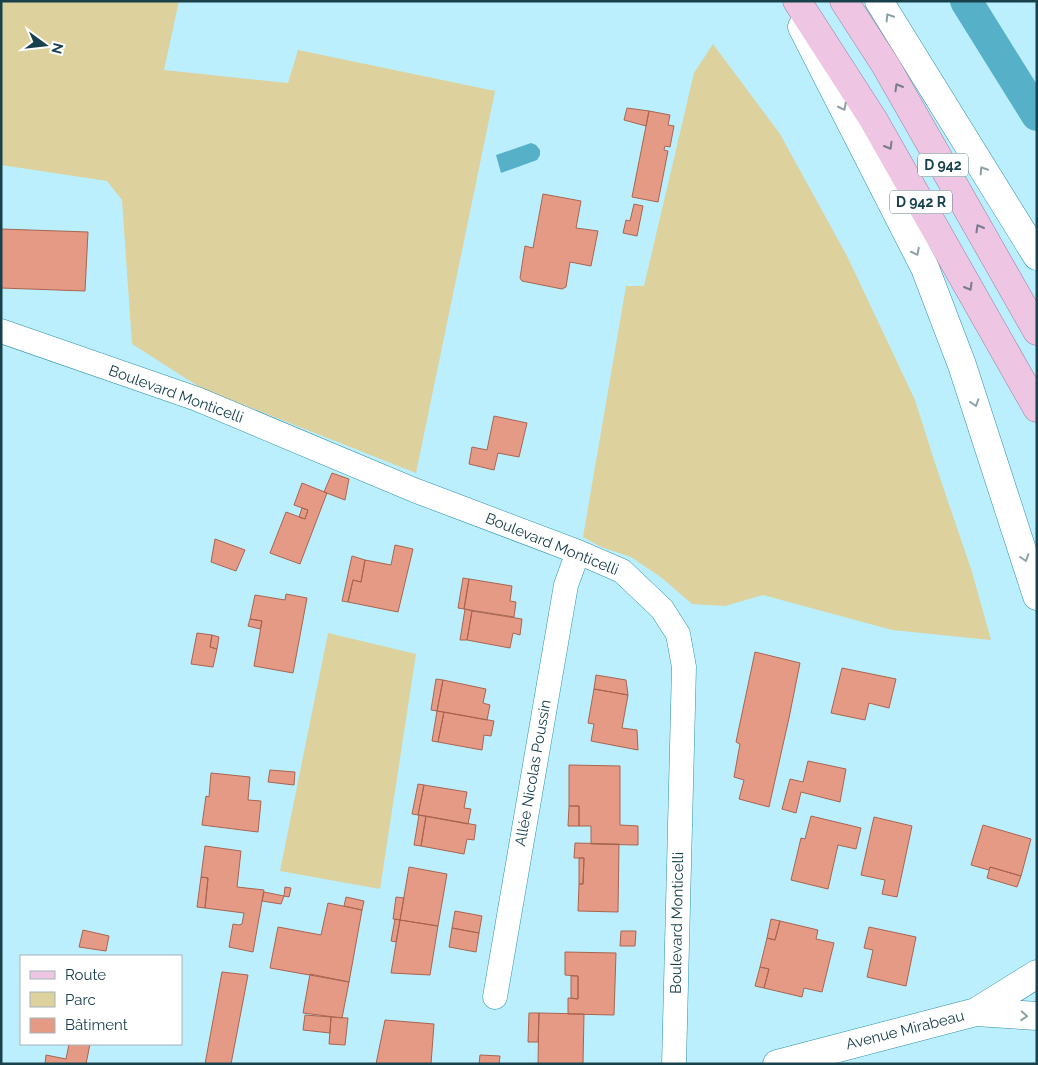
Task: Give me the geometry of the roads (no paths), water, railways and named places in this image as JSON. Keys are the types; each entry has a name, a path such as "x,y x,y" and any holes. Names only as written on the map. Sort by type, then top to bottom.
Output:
{"main road":[{"path":"789,1 924,268 962,365 1037,596"},
{"name":"D 942 R","path":"797,1 874,119 1037,408"},
{"name":"D 942","path":"844,1 886,66 1037,331"},
{"path":"879,1 1037,256"},
{"path":"976,1012 1037,974"},
{"path":"976,1012 1037,1016"},
{"name":"Avenue Mirabeau","path":"777,1064 976,1012"}],"street":[{"name":"Boulevard Monticelli","path":"1,331 197,399 414,490 578,552 622,571 662,609 678,634 684,667 674,1064"},
{"name":"Allée Nicolas Poussin","path":"495,997 566,585 578,552"}],"water":[{"path":"531,143 540,150 537,160 501,173 496,155"}],"waterway":[{"path":"966,1 1037,115"}]}
